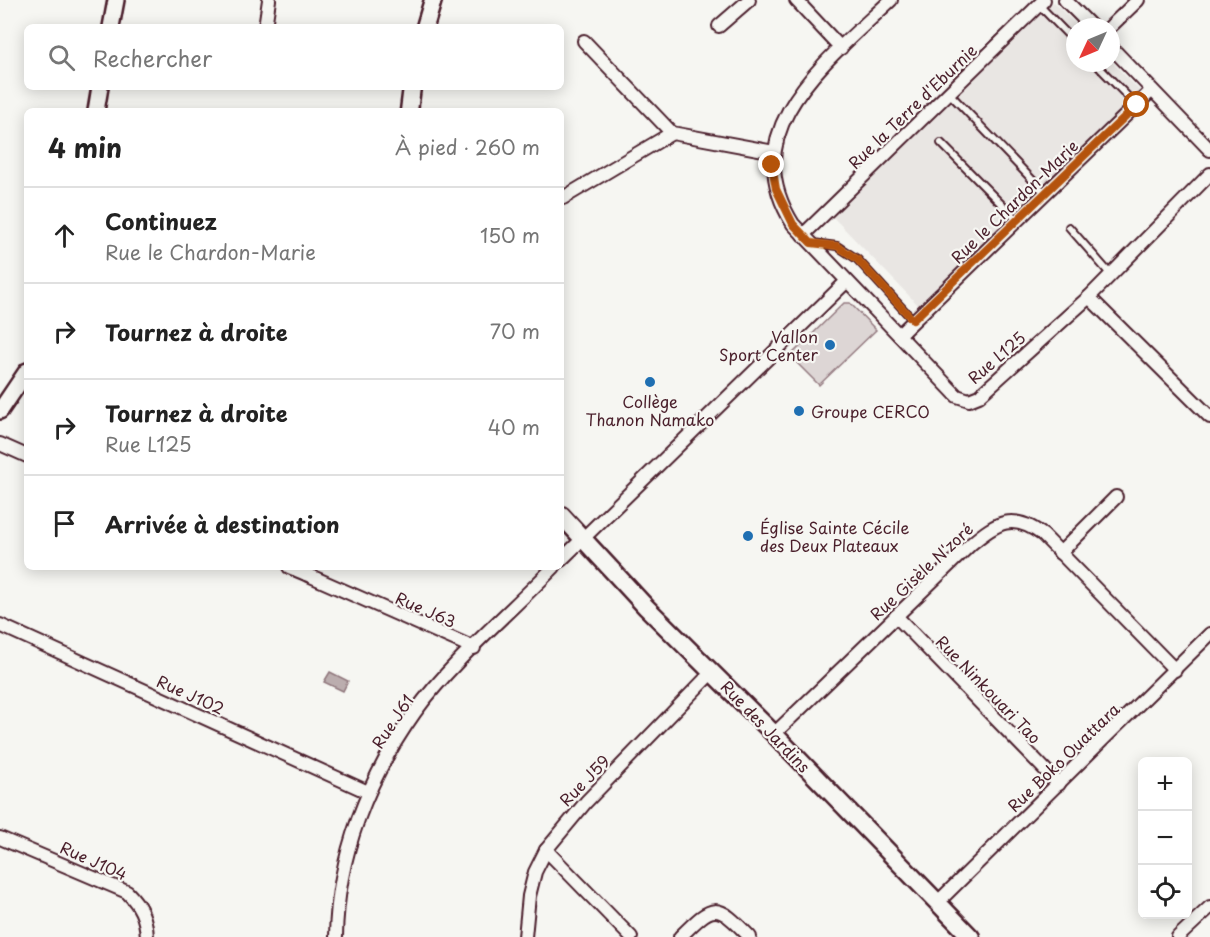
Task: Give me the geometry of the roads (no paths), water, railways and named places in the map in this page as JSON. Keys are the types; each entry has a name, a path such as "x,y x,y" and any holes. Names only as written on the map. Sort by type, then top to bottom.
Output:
{"main road":[{"path":"425,24 433,0"},
{"path":"409,108 412,90"},
{"name":"Rue des Jardins","path":"564,518 645,606 713,671 971,937"}],"street":[{"path":"112,24 116,0"},
{"path":"265,24 269,0"},
{"path":"719,26 748,0"},
{"path":"796,0 841,48"},
{"name":"Rue L125","path":"891,0 841,48 793,101 781,122 774,153 776,189 783,208 807,239 957,396 969,400 979,396 1089,297 1210,174"},
{"path":"1065,0 1083,18"},
{"path":"1119,18 1138,0"},
{"name":"Rue la Terre d'Eburnie","path":"807,239 1041,2"},
{"path":"584,41 672,133 774,153"},
{"path":"1120,56 1210,150"},
{"path":"96,108 100,90"},
{"name":"Rue le Chardon-Marie","path":"898,335 1152,90"},
{"path":"564,197 672,133"},
{"path":"564,557 847,281"},
{"path":"1089,297 1210,417"},
{"path":"0,411 24,375"},
{"path":"0,444 24,455"},
{"path":"1060,553 1116,497"},
{"name":"Rue Gisèle N'zoré","path":"774,734 992,526 1012,521 1029,524 1175,670"},
{"name":"Rue J61","path":"336,937 336,912 344,865 368,792 416,711 551,570"},
{"name":"Rue J63","path":"307,571 474,648"},
{"name":"Rue Ninkouari Tao","path":"896,616 1059,784"},
{"name":"Rue J102","path":"0,626 368,792"},
{"name":"Rue Boko Ouattara","path":"937,903 1210,634"},
{"name":"Rue J59","path":"525,937 529,896 535,872 546,850 586,802 713,671"},
{"name":"Rue J104","path":"0,838 127,891 139,904 145,917 147,937"},
{"path":"546,850 631,937"},
{"path":"1178,937 1210,907"},
{"path":"680,937 704,912 717,910 727,913 750,937"}],"lane":[{"path":"1041,2 1066,31"},
{"path":"1104,72 1137,105"},
{"path":"949,93 1046,193"},
{"path":"941,143 1017,220"},
{"path":"1069,227 1111,275"},
{"path":"807,239 837,246 857,259 913,320"}],"place":[{"name":"Vallon Sport Center","path":"830,345"},
{"name":"Collège Thanon Namako","path":"650,382"},
{"name":"Groupe CERCO","path":"799,411"},
{"name":"Église Sainte Cécile des Deux Plateaux","path":"748,536"}]}
